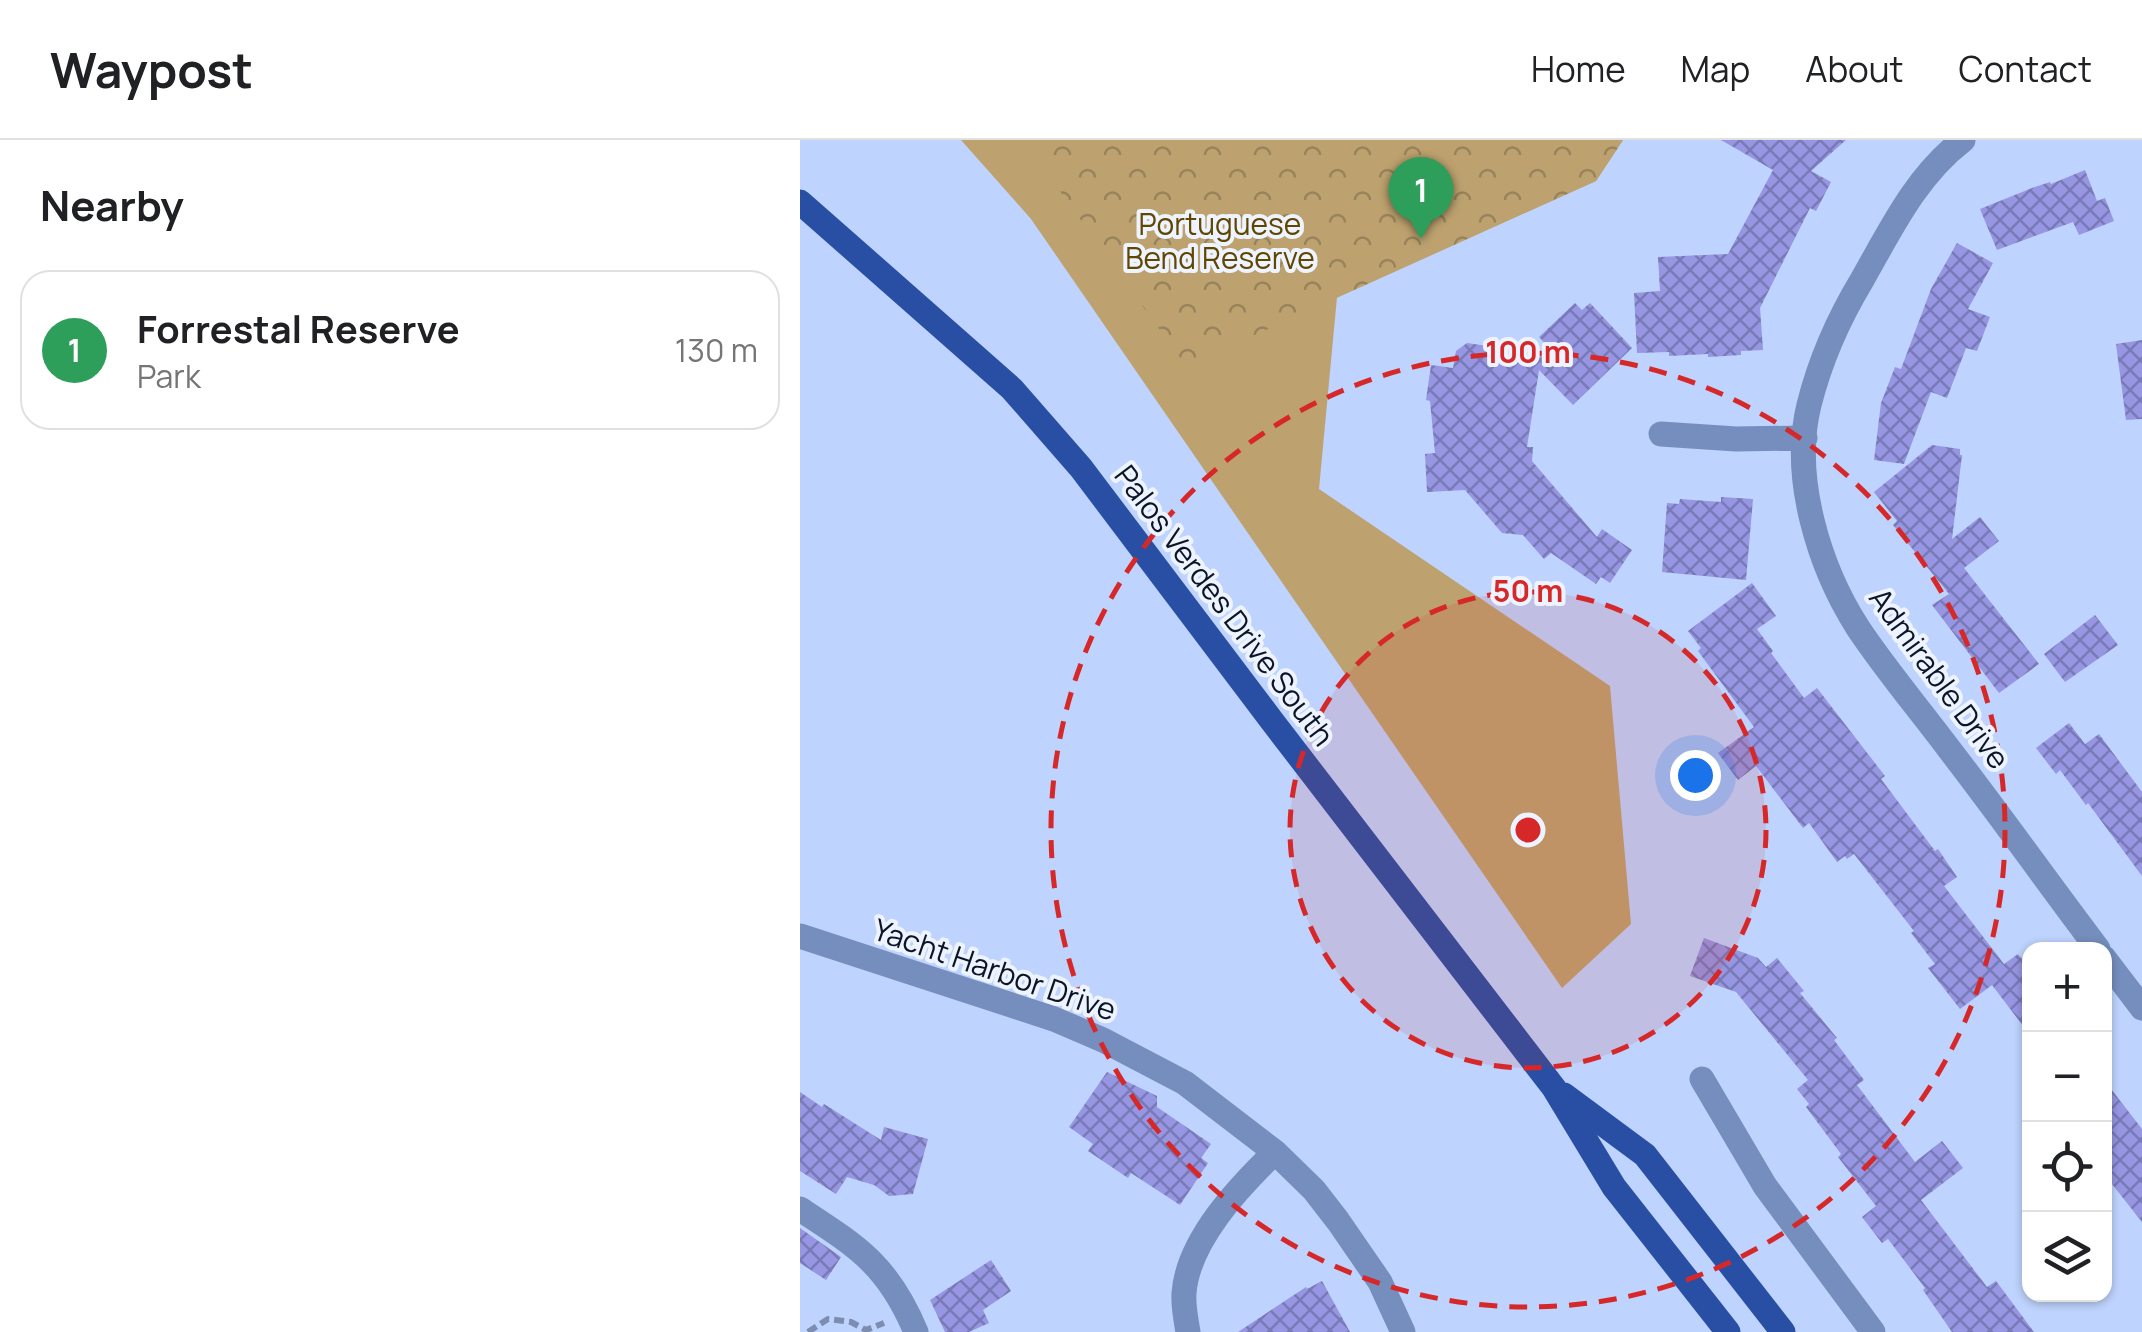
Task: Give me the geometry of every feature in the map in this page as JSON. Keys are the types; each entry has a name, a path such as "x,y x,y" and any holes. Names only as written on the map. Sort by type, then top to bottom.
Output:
{"main road":[{"name":"Palos Verdes Drive South","path":"800,202 1012,389 1081,468 1554,1088 1614,1187 1728,1332"},
{"name":"Palos Verdes Drive South","path":"1554,1088 1645,1155 1783,1332"}],"street":[{"name":"Admirable Drive","path":"1963,140 1941,157 1914,191 1857,288 1827,350 1808,407 1804,438 1807,499 1823,562 1857,626 2092,942"},
{"path":"1661,434 1804,438"},
{"name":"Yacht Harbor Drive","path":"800,936 1054,1019 1186,1083 1275,1152 1314,1190 1380,1282 1403,1332"},
{"path":"2112,969 2142,1008"},
{"path":"1702,1079 1765,1186 1874,1332"},
{"path":"1188,1332 1183,1295 1191,1261 1211,1226 1275,1152"},
{"path":"800,1210 862,1250 884,1275 912,1323"}],"path":[{"path":"808,1332 828,1319 852,1322 866,1330 912,1323"}],"green space":[{"path":"961,140 1623,140 1596,181 1337,297 1319,489 1610,686 1631,924 1562,988 1031,219"},
{"name":"Portuguese Bend Reserve","path":"1023,140 1623,140 1596,181 1186,366"}],"building":[{"path":"1721,140 1846,140 1811,171 1831,182 1816,211 1810,208 1760,308 1763,350 1708,357 1637,353 1634,293 1660,291 1658,257 1728,254 1773,170"},
{"path":"2085,170 2097,201 2105,198 2114,221 2079,235 2073,222 1997,250 1980,209"},
{"path":"1957,243 1993,263 1968,309 1990,317 1977,351 1966,348 1947,398 1931,392 1904,464 1874,460 1881,403 1895,367 1901,369 1931,289"},
{"path":"1575,303 1582,310 1590,303 1632,348 1573,405 1539,370 1527,447 1533,447 1532,461 1597,537 1602,529 1632,550 1610,583 1601,577 1596,584 1551,553 1544,559 1523,535 1502,533 1465,490 1427,492 1425,454 1435,453 1430,401 1426,400 1431,365 1453,368 1456,351 1467,343 1557,356 1539,337"},
{"path":"2142,340 2142,419 2126,420 2116,344"},
{"path":"1932,445 1960,449 1962,455 1952,539 1980,517 1999,541 1964,568 2039,664 1999,693 1932,605 1949,594 1893,525 1897,521 1874,492"},
{"path":"1721,497 1753,499 1746,580 1662,572 1667,503 1679,504 1680,499 1721,502"},
{"path":"1752,583 1776,616 1757,629 1771,653 1804,698 1817,688 1885,776 1881,779 1957,877 1944,886 2004,964 2018,954 2022,959 2022,1024 1992,985 1960,1009 1928,968 1935,964 1911,933 1914,931 1854,854 1837,862 1809,823 1803,828 1756,766 1738,780 1718,753 1754,727 1698,651 1701,648 1688,631"},
{"path":"2095,615 2118,645 2065,682 2044,654"},
{"path":"2069,723 2085,744 2099,734 2142,792 2142,876 2088,803 2060,770 2056,774 2036,748"},
{"path":"1704,938 1758,958 1766,967 1777,958 1864,1080 1857,1085 1915,1162 1942,1141 1963,1168 1921,1200 1987,1287 1996,1281 2034,1332 1952,1332 1888,1239 1882,1243 1862,1217 1876,1206 1806,1107 1809,1104 1797,1089 1808,1080 1736,992 1690,976"},
{"path":"1107,1072 1157,1096 1157,1107 1211,1144 1201,1158 1208,1163 1180,1205 1131,1173 1128,1178 1088,1151 1093,1144 1069,1127"},
{"path":"2112,1090 2142,1129 2142,1222 2112,1184"},
{"path":"800,1092 881,1140 884,1127 928,1139 913,1194 889,1196 874,1185 847,1177 836,1194 800,1171"},
{"path":"800,1228 841,1257 826,1280 800,1263"},
{"path":"991,1260 1011,1291 983,1310 989,1323 969,1332 945,1332 930,1300"},
{"path":"1322,1281 1350,1332 1238,1332 1306,1287"}],"place":[{"name":"Forrestal Reserve","path":"1421,239"}]}
